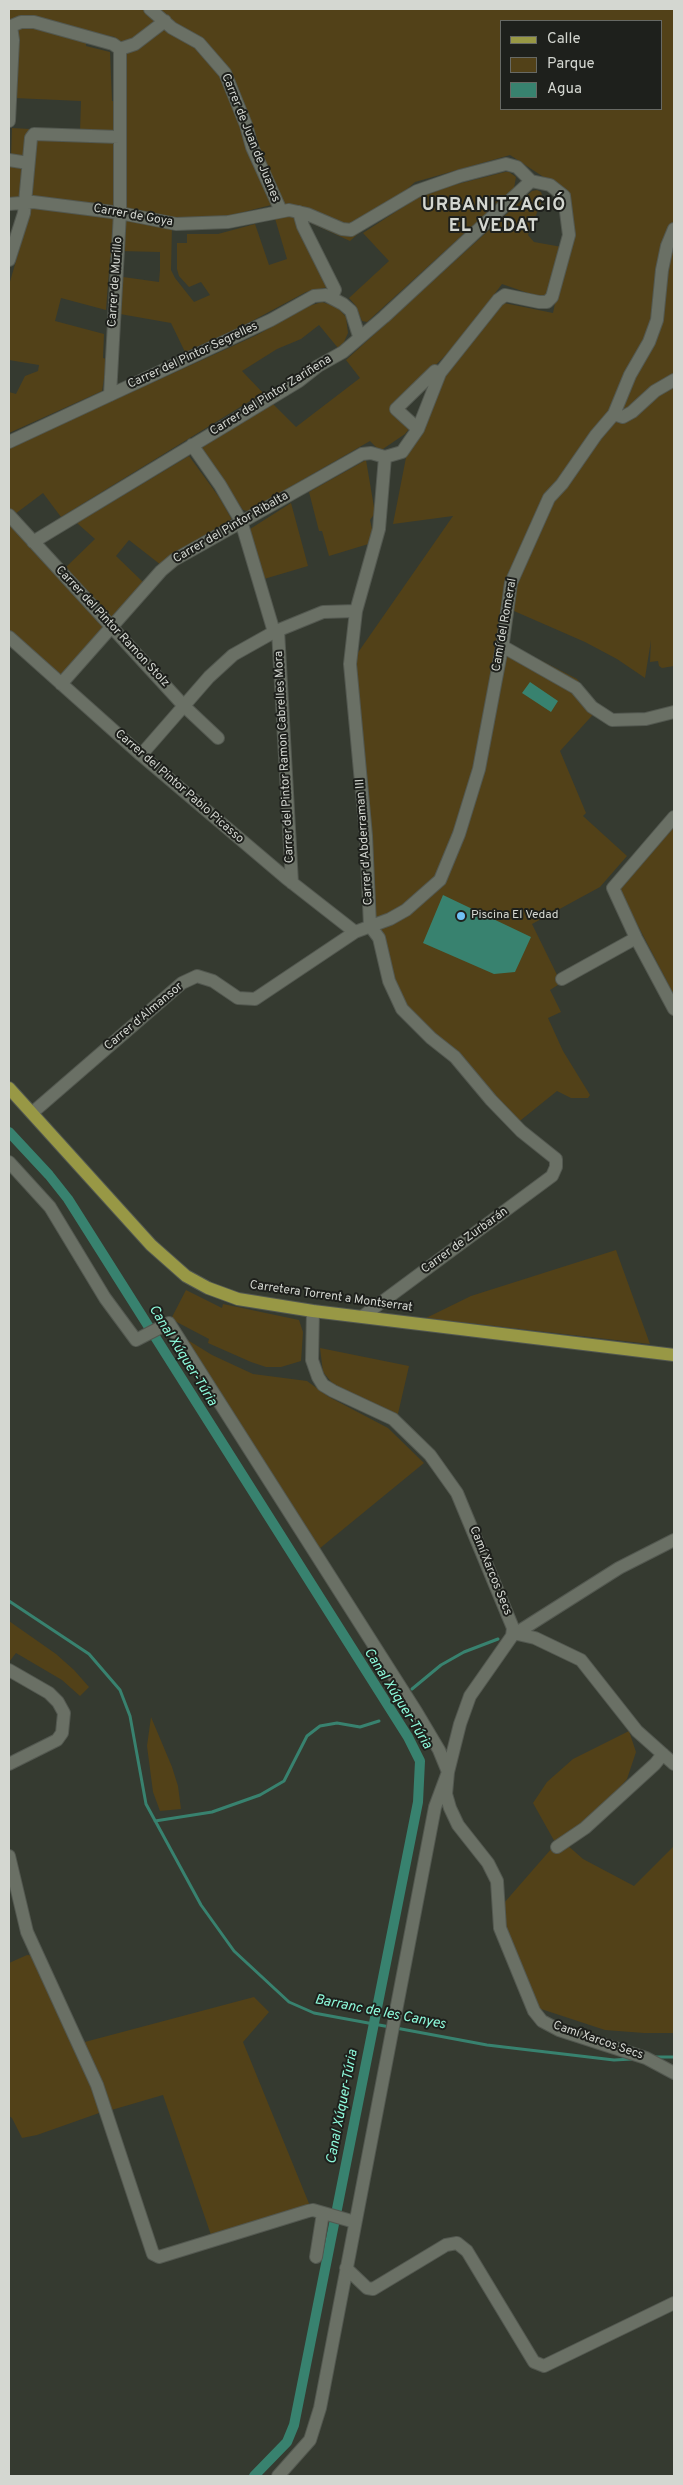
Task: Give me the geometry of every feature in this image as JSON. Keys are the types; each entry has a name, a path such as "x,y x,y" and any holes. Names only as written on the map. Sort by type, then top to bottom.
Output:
{"main road":[{"name":"Carretera Torrent a Montserrat","path":"9,1088 151,1245 186,1276 208,1288 238,1299 313,1311 674,1355"}],"street":[{"name":"Carrer de Juan de Juanes","path":"150,9 199,43 225,72 246,124 252,147 281,211"},
{"path":"9,121 13,40 10,27 27,22 49,25 113,44 120,49 135,44 165,21"},
{"name":"Carrer de Murillo","path":"110,395 120,213 120,49"},
{"path":"9,260 25,203 28,163 34,134 120,137"},
{"path":"9,160 28,163"},
{"name":"Carrer de Goya","path":"9,204 25,203 120,213 176,224 228,222 281,211 299,212 335,227 351,230 417,191 460,176 506,164 517,167 531,181"},
{"path":"384,457 402,452 418,429 440,373 492,308 505,295 539,302 547,302 552,297 569,235 564,196 550,185 531,181"},
{"name":"Carrer del Pintor Zariñena","path":"33,542 299,381 318,366 343,352 359,336 384,317 531,181"},
{"path":"299,212 303,226 334,290 332,297 351,311 359,336"},
{"name":"Camí del Romeral","path":"370,926 390,919 406,910 440,880 448,866 479,770 502,646 511,583 549,498 562,484 592,441 614,414 630,374 649,342 657,320 662,270 667,246 674,229"},
{"name":"Carrer del Pintor Segrelles","path":"9,442 271,320 314,296 332,297"},
{"path":"418,429 396,408 435,371 440,373"},
{"path":"614,414 623,417 632,412 655,391 674,380"},
{"name":"Carrer del Pintor Ramon Cabrelles Mora","path":"192,445 220,485 241,521 276,631 292,883"},
{"name":"Carrer del Pintor Ribalta","path":"61,684 161,571 174,560 362,454 371,453 384,457"},
{"name":"Carrer d'Abderraman III","path":"384,457 379,529 356,611 350,664 366,836 370,926 379,938 389,981 402,1009 455,1057 520,1131 556,1159"},
{"name":"Carrer del Pintor Ramon Stolz","path":"9,515 113,626 184,706 218,738"},
{"path":"141,755 184,706 233,655 276,631 323,612 356,611"},
{"name":"Carrer del Pintor Pablo Picasso","path":"9,637 141,755 292,883 355,932"},
{"path":"502,646 576,688 592,707 612,720 646,719 674,712"},
{"path":"674,816 613,888 636,938 674,1009"},
{"name":"Carrer d'Almansor","path":"32,1113 182,983 197,976 213,981 238,998 255,999 355,932 370,926"},
{"path":"562,979 636,938"},
{"name":"Carrer de Zurbarán","path":"363,1316 552,1176 556,1167 556,1159"},
{"path":"9,1162 50,1208 105,1298 136,1340 169,1323 417,1713 439,1750 448,1772 436,1807 320,2408 310,2440 278,2476"},
{"name":"Camí Xarcos Secs","path":"313,1311 312,1360 323,1385 393,1419 408,1432 440,1468 450,1481 464,1509 516,1632 470,1696 460,1724 448,1772 446,1794 458,1825 488,1863 496,1881 500,1928 534,2011 542,2021 559,2030 646,2058 674,2073"},
{"path":"516,1632 619,1568 674,1540"},
{"path":"516,1632 562,1650 581,1660 637,1731 674,1764"},
{"path":"9,1670 49,1693 58,1702 64,1714 64,1726 57,1740 9,1764"},
{"path":"557,1847 589,1824 655,1764 663,1754"},
{"path":"9,1856 27,1932 97,2086 153,2254 159,2257 308,2211 325,2213 355,2222"},
{"path":"316,2257 325,2213"},
{"path":"346,2268 367,2288 373,2290 446,2244 457,2243 467,2252 534,2362 544,2366 674,2303"}],"green space":[{"path":"9,9 674,9 674,666 662,668 659,666 658,661 650,662 651,640 645,678 617,659 585,642 514,611 509,644 577,679 599,708 560,751 586,813 583,816 627,856 600,887 532,924 561,983 550,990 561,1012 548,1018 563,1051 590,1095 588,1098 571,1098 557,1091 516,1124 402,1009 370,926 350,664 453,516 393,524 412,427 467,338 499,302 553,313 569,235 568,193 510,155 415,182 350,241 311,223 296,223 328,287 306,292 239,328 185,352 171,323 120,314 123,277 159,282 160,270 160,252 120,251 121,215 172,226 171,270 194,302 210,295 201,282 189,287 179,276 177,269 177,243 187,243 187,234 218,234 255,224 269,265 287,259 271,205 216,219 176,219 123,212 121,58 158,31 134,43 114,42 115,37 86,31 9,23"},
{"path":"18,26 45,27 86,40 86,46 110,52 112,101 116,101 117,131 80,133 81,101 14,98"},
{"path":"12,128 30,129 25,157 11,157"},
{"path":"35,140 117,140 116,207 31,197"},
{"path":"9,165 23,167 22,199 9,201"},
{"path":"509,172 516,177 514,188 367,322 362,321 356,306 349,298 389,261 363,233 420,196 446,187"},
{"path":"537,190 541,192 543,198 528,235 534,242 562,247 546,297 542,298 502,284 458,343 391,409 409,429 405,434 380,451 370,441 248,511 243,510 201,448 273,404 296,427 360,378 346,360 532,191"},
{"path":"32,206 119,216 117,258 110,257 106,310 61,298 55,321 104,334 103,358 107,359 102,391 9,433 9,392 16,394 25,376 38,371 39,365 9,360 9,285"},
{"path":"322,302 337,307 346,317 348,333 344,342 338,348 319,325 301,339 277,349 242,371 263,393 61,517 43,493 15,514 9,507 9,448 257,335 309,306"},
{"path":"189,456 219,497 231,518 230,522 161,565 129,540 116,556 144,583 112,619 65,568 95,539 77,523"},
{"path":"366,460 375,513 370,520 375,542 329,556 322,531 319,531 309,492"},
{"path":"291,503 308,566 264,579 250,529"},
{"path":"9,522 105,627 60,679 9,633"},
{"path":"674,827 674,995 620,891 621,886"},
{"path":"616,1250 650,1344 426,1318 471,1296"},
{"path":"186,1290 222,1308 223,1304 299,1320 303,1332 301,1361 281,1367 266,1367 208,1343 209,1339 171,1319"},
{"path":"186,1339 212,1355 253,1374 307,1381 329,1397 388,1428 424,1463 319,1549"},
{"path":"320,1348 409,1366 397,1418 333,1384 323,1372"},
{"path":"9,1621 56,1654 89,1687 80,1696 62,1680 16,1653 9,1662"},
{"path":"151,1717 172,1767 178,1786 181,1809 160,1811 153,1792 147,1746"},
{"path":"629,1731 636,1752 627,1779 601,1809 556,1844 533,1803 547,1782 573,1759"},
{"path":"566,1844 583,1859 634,1886 674,1846 674,2033 605,2030 538,2008 506,1929 504,1903 552,1848"},
{"path":"27,1955 37,1956 102,2112 37,2135 22,2138 12,2118 9,2116 9,1963"},
{"path":"254,1997 269,2012 243,2042 310,2206 212,2238 163,2095 108,2111 81,2043"}],"water":[{"path":"530,682 558,701 551,712 522,693"},
{"name":"Piscina El Vedad","path":"443,895 531,937 515,972 494,974 423,943"}],"waterway":[{"name":"Canal Xúquer-Túria","path":"9,1132 49,1175 68,1199 408,1737 420,1761 418,1802 294,2425 287,2442 254,2476"},
{"name":"Barranc de les Canyes","path":"9,1601 89,1654 120,1690 130,1716 146,1804 201,1905 234,1951 289,2002 314,2013 390,2027"},
{"path":"412,1689 441,1665 464,1652 498,1639"},
{"path":"155,1821 212,1812 260,1795 284,1781 307,1736 320,1726 337,1723 360,1727 379,1721"},
{"name":"Barranc de les Canyes","path":"396,2028 487,2045 614,2060 632,2059"},
{"name":"Barranc de les Canyes","path":"656,2057 674,2057"}],"place":[{"name":"Piscina El Vedad","path":"461,916"}],"district":[{"name":"URBANITZACIÓ EL VEDAT","path":"494,216"}]}
